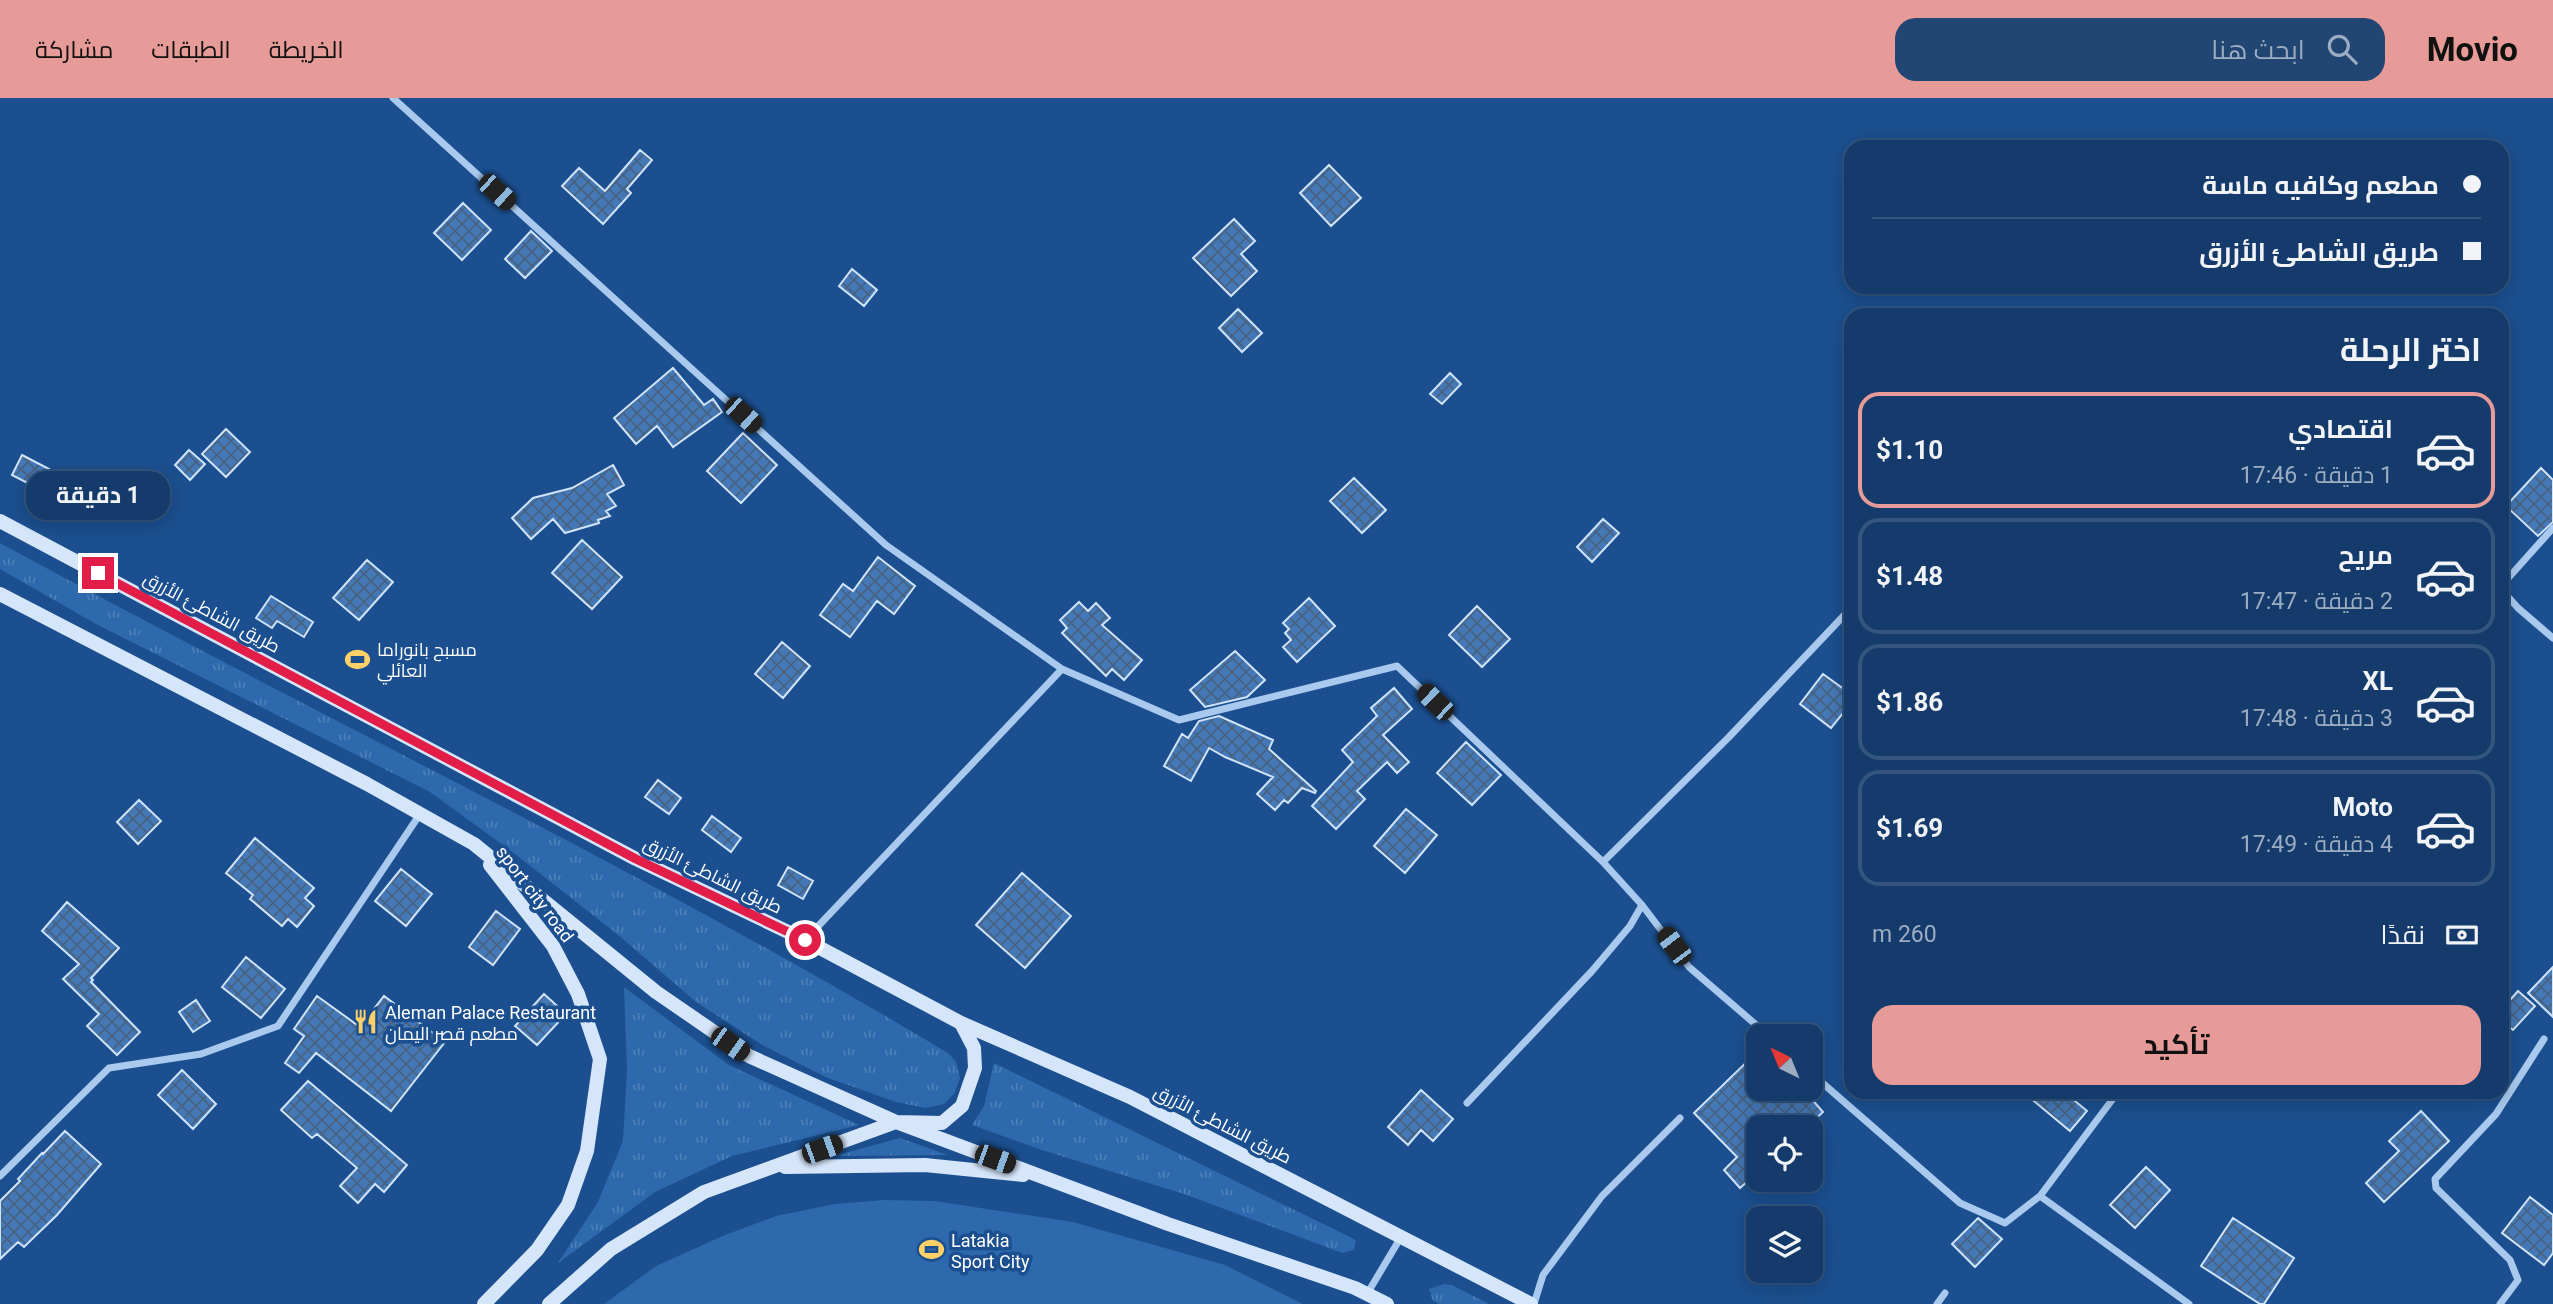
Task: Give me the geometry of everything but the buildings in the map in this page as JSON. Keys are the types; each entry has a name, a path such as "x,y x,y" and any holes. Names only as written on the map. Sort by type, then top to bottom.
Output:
{"main road":[{"name":"طريق الشاطئ الأزرق","path":"0,521 636,859 805,940 961,1023 1130,1097 1532,1304"},
{"path":"0,594 367,784 474,845 656,992 749,1056 896,1122 1168,1224 1355,1287 1387,1304"},
{"name":"sport city road","path":"474,845 553,946 578,994 600,1059 587,1151 568,1205 537,1250 484,1304"},
{"path":"549,1304 611,1249 704,1192 896,1122 942,1123 962,1106 975,1068 974,1048 961,1023"},
{"path":"773,1167 925,1165 1044,1177"}],"street":[{"path":"393,98 886,545 1062,669 1179,720 1397,666 1603,862 1642,905 1689,967 1755,1024"},
{"path":"2509,580 2553,528"},
{"path":"2509,597 2553,638"},
{"path":"1603,862 1844,615"},
{"path":"805,940 1062,669"},
{"path":"0,1176 109,1068 201,1054 278,1026 420,814"},
{"path":"1467,1103 1592,971 1630,926 1642,905"},
{"path":"2509,1095 2544,1039"},
{"path":"1824,1084 1960,1203 2005,1223 2040,1196 2113,1099"},
{"path":"2500,1304 2518,1280 2510,1260 2436,1188 2435,1179 2497,1114 2506,1099"},
{"path":"1532,1304 1543,1275 1602,1196 1680,1118"},
{"path":"2040,1196 2189,1304"},
{"path":"1367,1294 1401,1237"},
{"path":"1937,1304 1945,1293"}],"green space":[{"path":"0,543 596,856 832,985 948,1053 956,1062 960,1078 954,1094 944,1104 925,1108 896,1102 828,1078 764,1046 696,1002 617,934 430,792 96,624 0,569"},
{"path":"624,987 729,1065 859,1125 732,1156 655,1192 558,1263 598,1202 623,1141 627,1070"},
{"path":"994,1063 1352,1238 1356,1241 1354,1250 1342,1253 1184,1194 1042,1150 972,1125 984,1106"},
{"path":"900,1138 948,1155 834,1156"},
{"name":"Latakia Sport City","path":"884,1200 935,1201 1073,1222 1225,1265 1303,1304 604,1304 656,1266 776,1216 835,1204"},
{"path":"1444,1284 1452,1285 1489,1304 1439,1304 1433,1301 1429,1289"}],"place":[{"name":"مسبح بانوراما العائلي","path":"357,659"},
{"name":"Aleman Palace Restaurant مطعم قصر اليمان","path":"365,1022"},
{"name":"Latakia Sport City","path":"931,1250"}],"route":[{"path":"98,573 636,859 805,940"}]}
